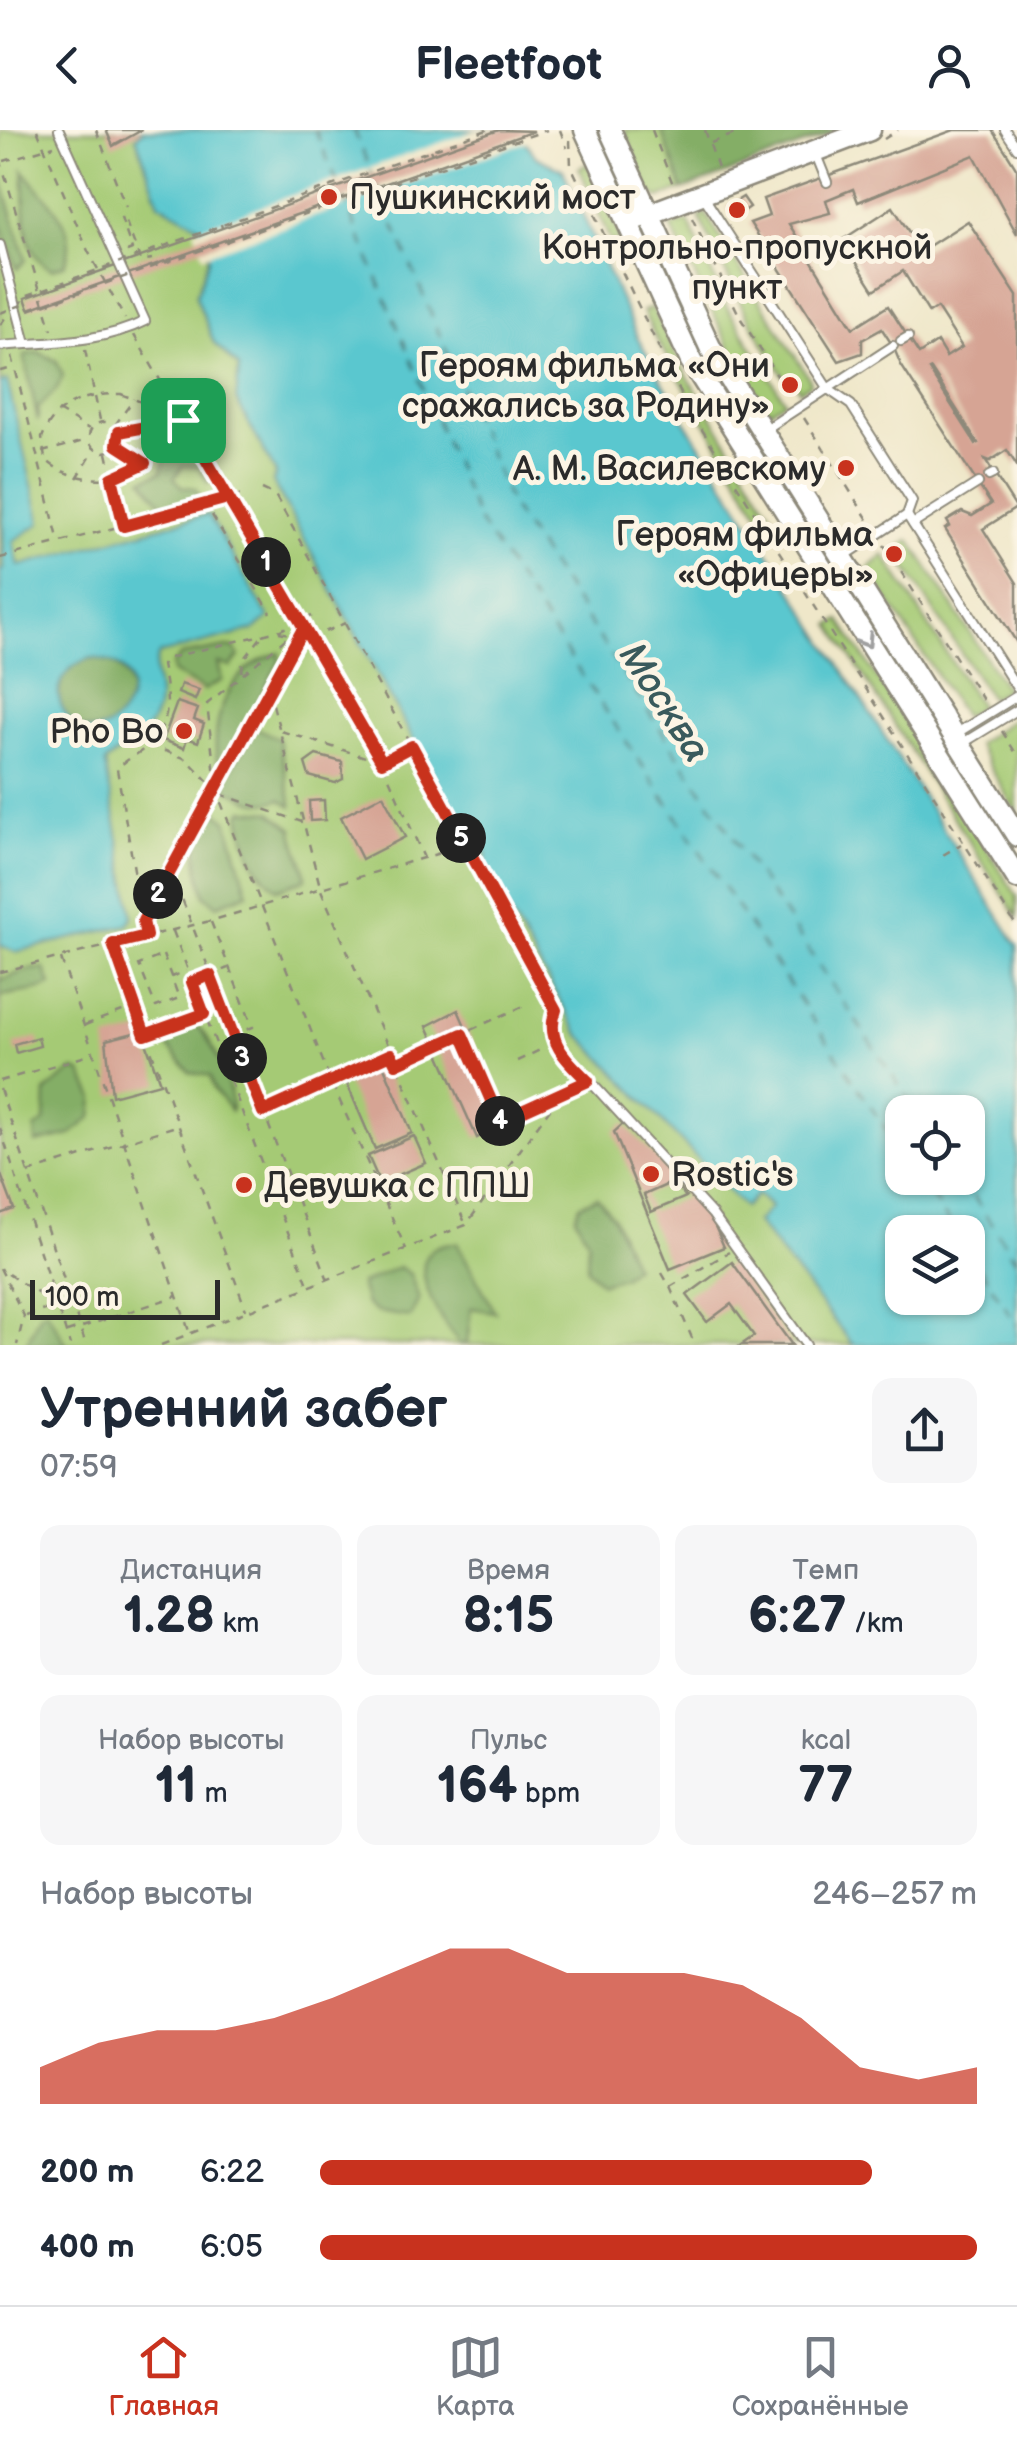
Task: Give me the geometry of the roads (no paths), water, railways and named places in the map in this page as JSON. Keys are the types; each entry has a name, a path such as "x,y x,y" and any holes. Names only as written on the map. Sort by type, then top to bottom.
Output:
{"main road":[{"path":"585,130 623,233 720,412 1017,878"},
{"path":"610,130 711,349 1017,836"},
{"path":"623,233 647,215 870,130"}],"lane":[{"path":"5,345 82,338 146,322 59,130"},
{"path":"1005,130 1017,148"},
{"path":"816,152 827,182"},
{"path":"702,194 828,388 851,405 912,501 907,514 840,558"},
{"path":"0,245 26,344"},
{"path":"0,286 13,287"},
{"path":"761,433 901,341"},
{"path":"913,524 978,483"},
{"path":"907,514 1017,688"},
{"path":"956,740 1017,696"},
{"path":"956,740 1017,710"},
{"path":"554,1042 712,1214 806,1345"}],"water":[{"name":"Москва","path":"143,130 518,130 536,157 563,170 638,339 683,418 1017,945 1017,1345 853,1345 757,1222 771,1207 757,1194 744,1207 579,1034 484,868 487,852 471,845 273,482 276,473 236,400 239,367 214,343 196,296 209,258 197,224 159,203 136,137"},
{"path":"7,381 41,523 13,541 19,566 208,514 269,618 254,630 159,654 155,669 158,707 154,717 141,735 105,763 133,916 128,925 15,952 0,945 0,570 4,569 0,383","holes":["92,658 117,666 129,679 130,696 123,712 110,725 94,731 78,727 60,700 64,676"]}],"place":[{"name":"Пушкинский мост","path":"329,197"},
{"name":"Контрольно-пропускной пункт","path":"737,210"},
{"name":"Героям фильма «Они сражались за Родину»","path":"790,385"},
{"name":"А. М. Василевскому","path":"846,468"},
{"name":"Героям фильма «Офицеры»","path":"894,554"},
{"name":"Pho Bo","path":"184,731"},
{"name":"Rostic's","path":"651,1174"},
{"name":"Девушка с ППШ","path":"244,1185"}]}
